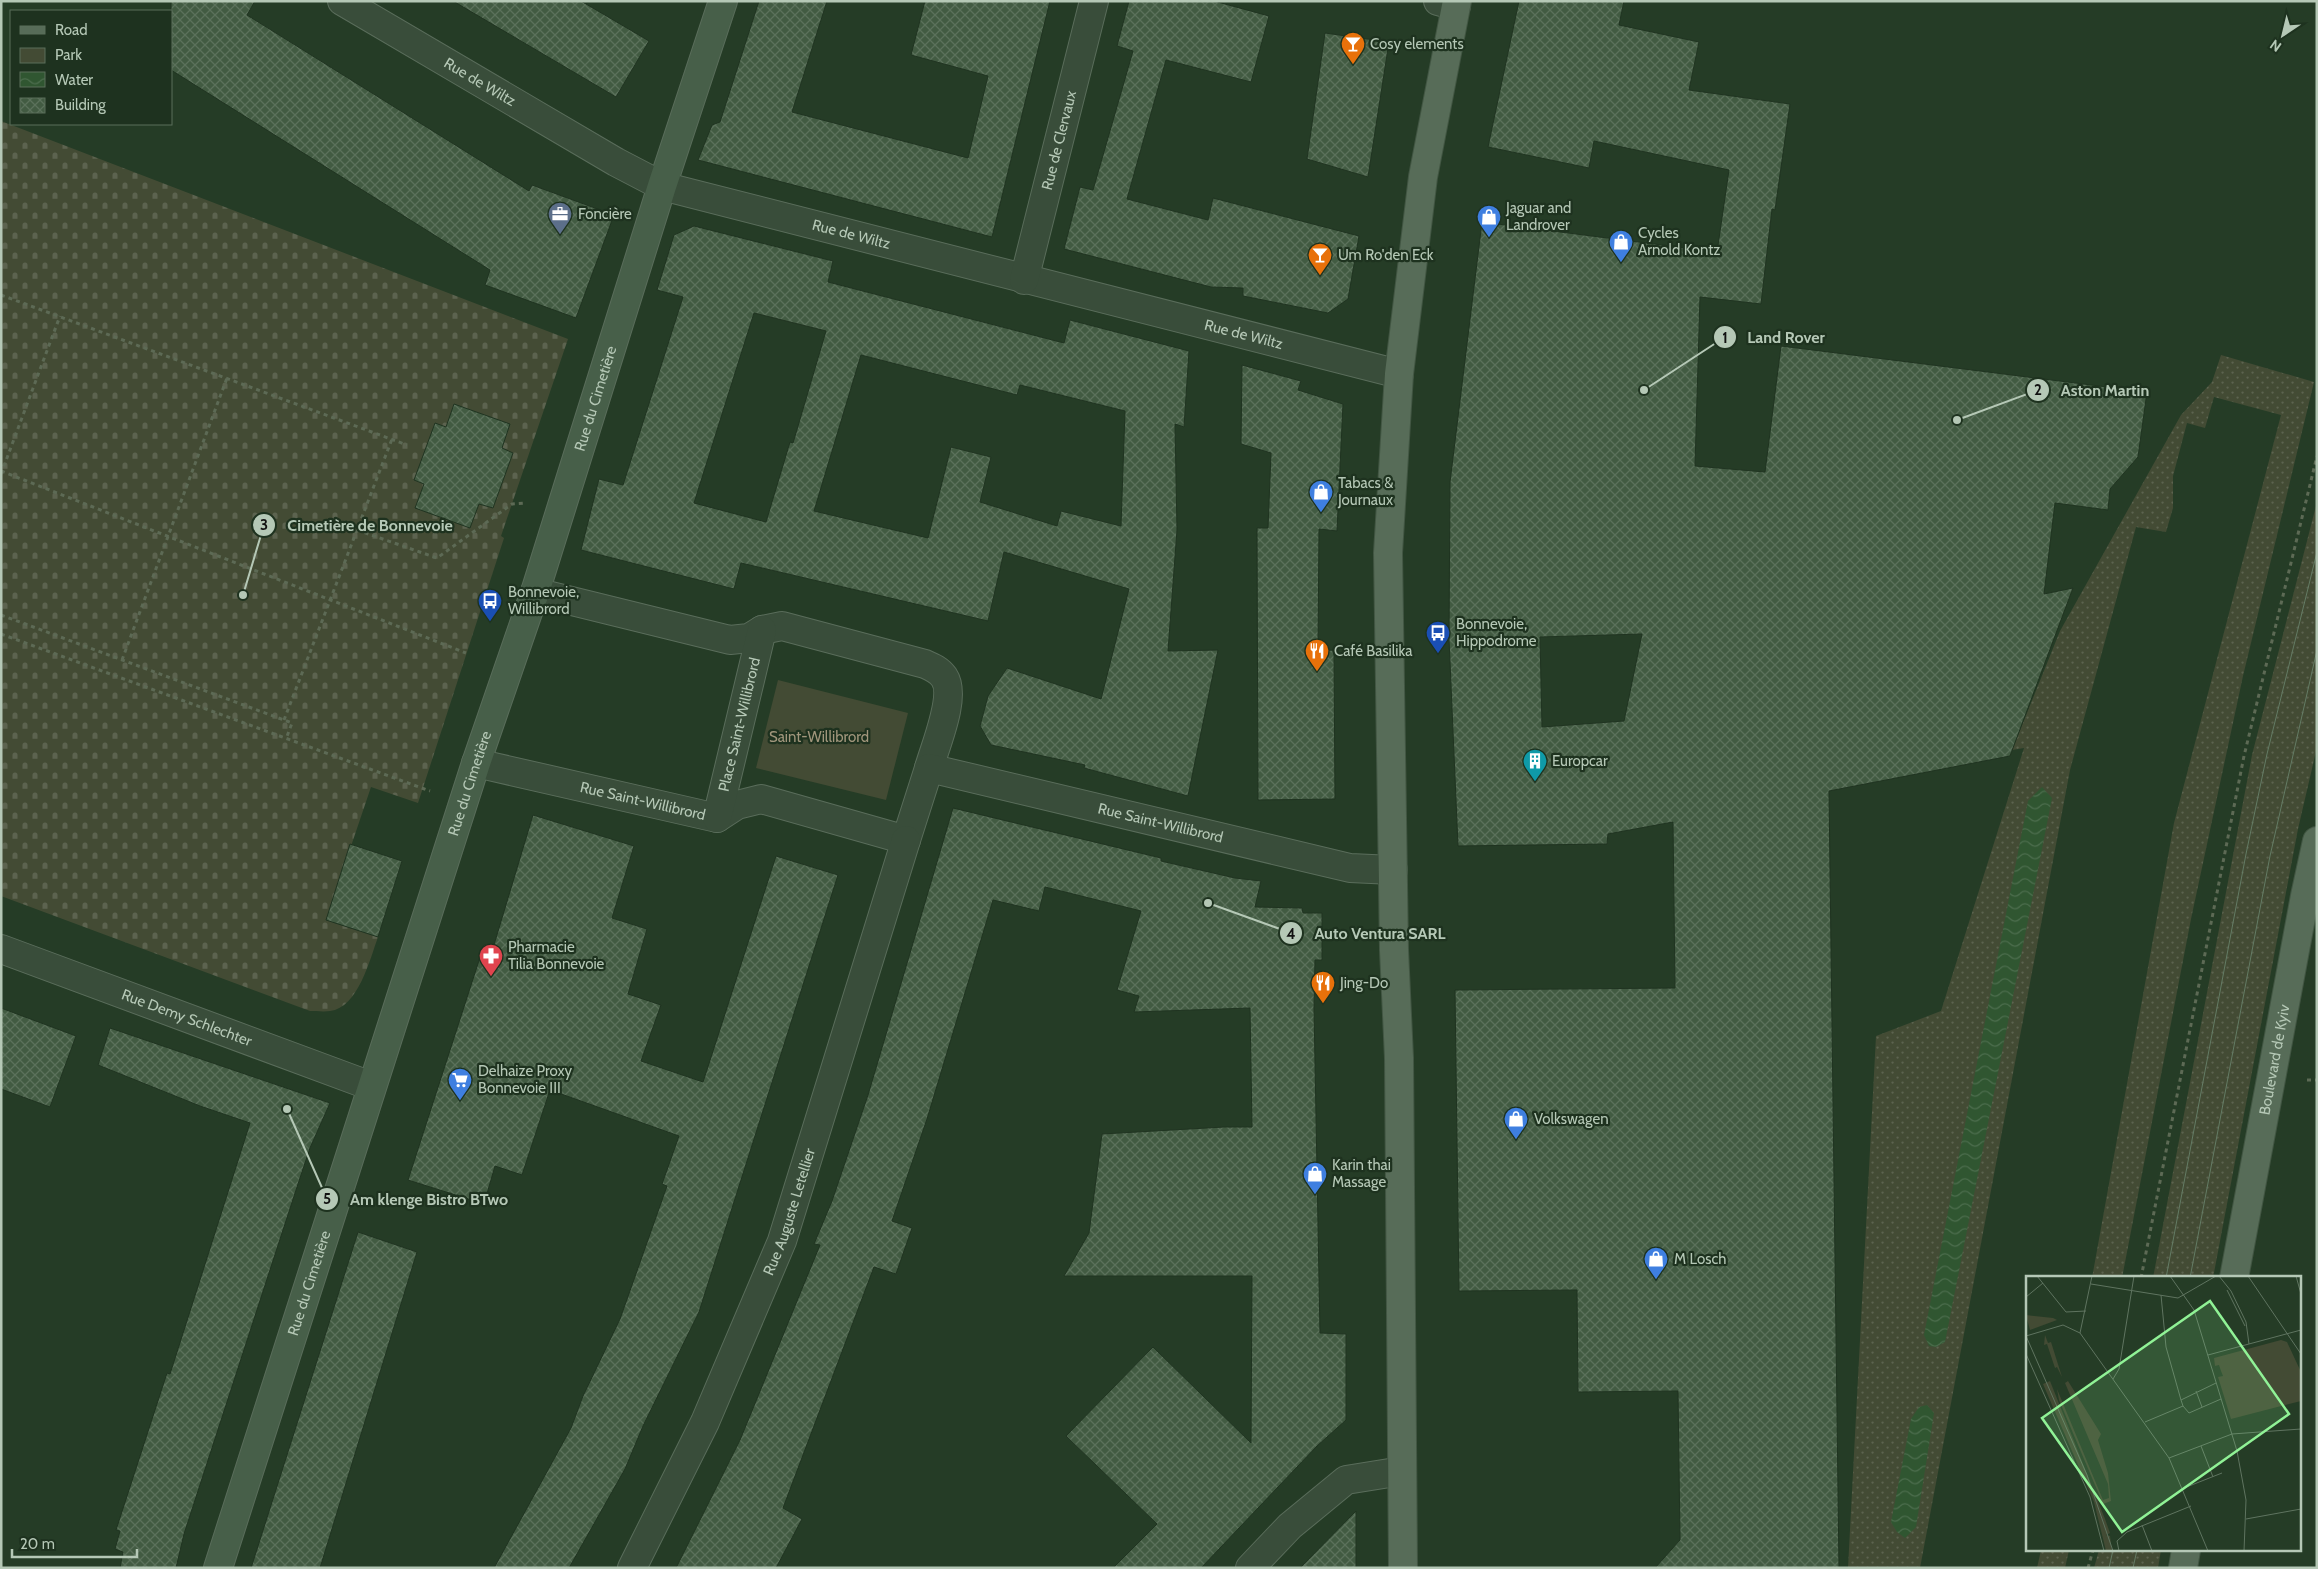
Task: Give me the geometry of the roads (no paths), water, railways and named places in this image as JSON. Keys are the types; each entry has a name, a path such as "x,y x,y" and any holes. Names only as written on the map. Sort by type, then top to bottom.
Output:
{"main road":[{"path":"1403,1568 1399,1058 1392,870 1388,554 1399,374 1423,177 1450,3"},
{"name":"Boulevard de Kyiv","path":"2234,1276 2303,906 2317,841"},
{"path":"2182,1568 2186,1552"}],"street":[{"name":"Rue de Wiltz","path":"342,1 616,162 662,186 1024,280 1399,374"},
{"name":"Rue du Cimetière","path":"218,1568 371,1086 476,763 535,592 562,500 723,1"},
{"name":"Rue de Clervaux","path":"1024,280 1094,1"},
{"path":"535,592 730,640 749,638 762,630 782,626 925,664 936,669 947,684 948,702 906,840"},
{"name":"Place Saint-Willibrord","path":"717,818 762,630"},
{"name":"Rue Saint-Willibrord","path":"476,763 717,818 737,805 761,799 906,840"},
{"name":"Rue Saint-Willibrord","path":"929,768 1350,868 1392,870"},
{"name":"Rue Auguste Letellier","path":"632,1568 705,1422 782,1241 906,840"},
{"name":"Rue Demy Schlechter","path":"1,949 371,1086"},
{"path":"1250,1568 1290,1526 1346,1480 1402,1471"}],"water":[{"path":"2042,787 2052,798 1945,1342 1936,1347 1929,1346 1924,1335 2028,801"},
{"path":"1927,1405 1934,1413 1916,1527 1905,1538 1897,1532 1891,1522 1911,1419 1919,1407"}],"tram line":[{"path":"2166,1276 2246,854 2267,754 2317,552"},
{"path":"2190,1276 2270,856 2317,650"},
{"path":"2109,1568 2113,1552"},
{"path":"2133,1568 2137,1552"}],"place":[{"name":"Cosy elements","path":"1353,65"},
{"name":"Foncière","path":"560,235"},
{"name":"Jaguar and Landrover","path":"1489,238"},
{"name":"Cycles Arnold Kontz","path":"1621,263"},
{"name":"Um Ro'den Eck","path":"1320,276"},
{"name":"Land Rover","path":"1644,390"},
{"name":"Aston Martin","path":"1957,420"},
{"name":"Tabacs & Journaux","path":"1321,513"},
{"name":"Cimetière de Bonnevoie","path":"243,595"},
{"name":"Bonnevoie, Willibrord","path":"490,622"},
{"name":"Bonnevoie, Hippodrome","path":"1438,654"},
{"name":"Café Basilika","path":"1317,672"},
{"name":"Europcar","path":"1535,782"},
{"name":"Auto Ventura SARL","path":"1208,903"},
{"name":"Pharmacie Tilia Bonnevoie","path":"491,977"},
{"name":"Jing-Do","path":"1323,1004"},
{"name":"Delhaize Proxy Bonnevoie III","path":"460,1101"},
{"name":"Am klenge Bistro BTwo","path":"287,1109"},
{"name":"Volkswagen","path":"1516,1140"},
{"name":"Karin thai Massage","path":"1315,1195"},
{"name":"M Losch","path":"1656,1280"}],"park label":[{"name":"Saint-Willibrord","path":"819,737"}]}
